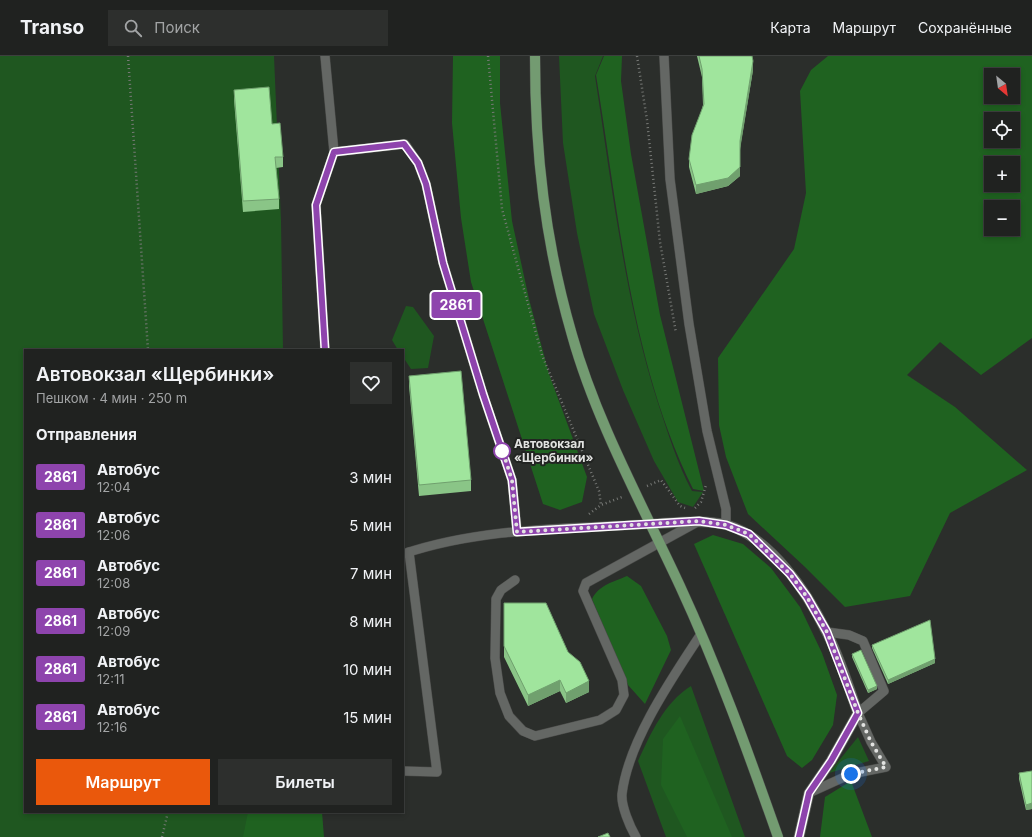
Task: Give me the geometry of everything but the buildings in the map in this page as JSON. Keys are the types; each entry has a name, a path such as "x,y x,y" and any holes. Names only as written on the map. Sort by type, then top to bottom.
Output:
{"main road":[{"path":"535,56 535,95 539,166 551,253 572,336 597,407 701,634 739,727 778,837"}],"street":[{"path":"651,524 699,521 726,525 749,534 785,569 807,597 827,632 858,713 831,761 809,793 799,837"}],"lane":[{"path":"325,56 334,152 316,205 325,349"},
{"path":"664,56 670,179 689,324 707,431 726,508 726,525"},
{"path":"334,152 404,144 418,163 426,184 443,263 483,394 512,480 517,532"},
{"path":"515,580 501,590 496,599 495,658 500,693 509,716 523,731 535,736 600,720 616,710 624,695 622,680 583,591 586,583 699,521"},
{"path":"404,771 437,772 406,553 476,536 651,524"},
{"path":"809,793 851,774 886,767 871,742 858,713 884,691 863,641 849,635 827,632"},
{"path":"636,837 629,825 622,795 633,753 664,691 701,634"}],"path":[{"path":"128,56 148,349"},
{"path":"488,56 502,209 542,355 599,491 601,505"},
{"path":"637,56 647,120 660,242 677,340"},
{"path":"583,515 589,514 601,505 661,480 680,506 689,510 695,509 701,502 706,486 705,478"},
{"path":"162,837 168,813"}],"green space":[{"path":"0,56 274,56 281,221 283,349 24,349 24,813 291,813 292,837 0,837"},
{"path":"453,56 500,56 500,103 512,221 529,299 549,374 587,477 582,502 560,510 543,504 471,282 461,218 452,123"},
{"path":"559,56 603,56 595,76 613,200 636,323 646,363 673,448 692,491 703,492 693,507 678,502 654,461 623,390 594,314 577,233 563,143"},
{"path":"604,56 622,56 621,81 631,154 660,315 704,491 693,489 672,440 654,390 641,338 620,233 596,75"},
{"path":"828,56 1032,56 1032,338 981,375 940,342 907,375 955,407 1027,470 950,513 910,596 845,607 748,514 726,457 719,425 718,358 794,249 806,193 800,91 811,70"},
{"path":"406,306 413,307 434,336 428,368 411,369 404,358 404,349 397,349 392,340"},
{"path":"713,535 743,544 771,568 800,607 822,653 837,695 833,725 812,760 802,768 787,756 694,544"},
{"path":"627,576 641,586 667,636 671,650 645,704 628,685 592,599 602,587"},
{"path":"691,686 745,837 666,837 638,761 659,719 673,701"},
{"path":"680,716 732,837 687,837 661,785 663,739"},
{"path":"858,737 869,761 829,773"},
{"path":"851,781 872,837 820,837 825,797"},
{"path":"248,813 322,813 324,837 243,837"}],"bus line":[{"name":"2861","path":"325,349 316,205 334,152 404,144 418,163 426,184 443,263 483,394 512,480 517,532 699,521 726,525 749,534 790,574 807,597 827,632 858,713 831,761 809,793 800,826 799,837"}],"place":[{"name":"Автовокзал «Щербинки»","path":"502,451"}],"route":[{"path":"502,451 502,449 512,480 517,532 699,521 726,525 749,534 770,553 790,574 807,597 827,632 858,713 871,742 886,767 851,774"}]}
